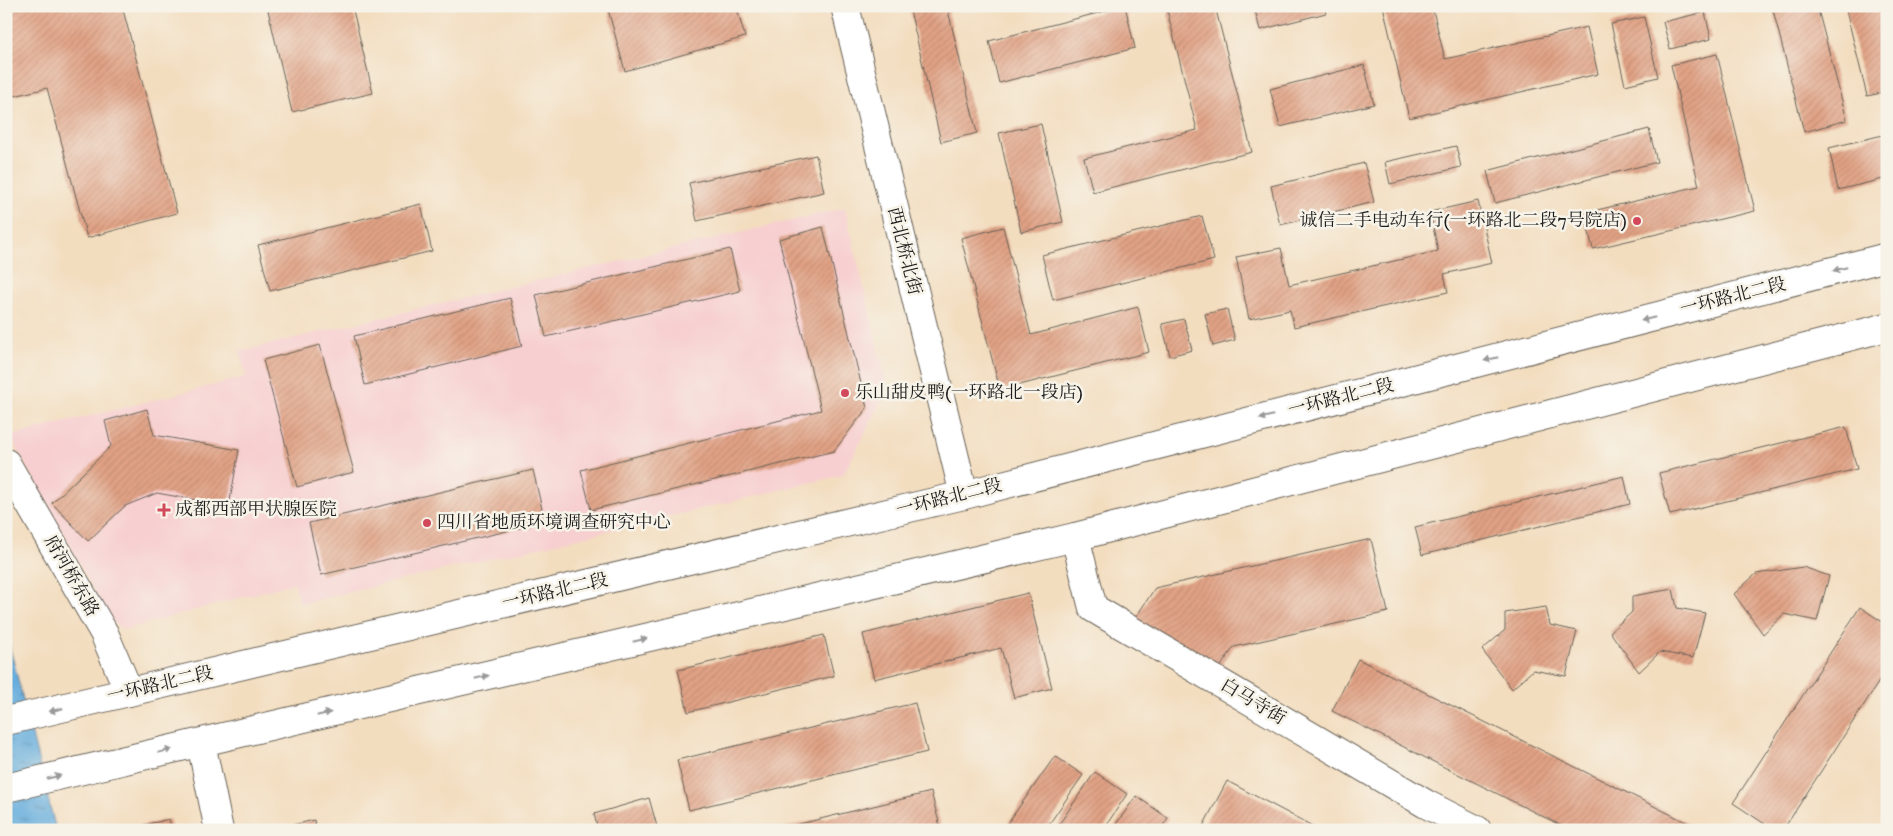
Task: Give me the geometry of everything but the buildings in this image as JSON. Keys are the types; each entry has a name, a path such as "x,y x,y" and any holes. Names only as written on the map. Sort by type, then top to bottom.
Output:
{"main road":[{"name":"西北桥北街","path":"845,6 964,495"},
{"name":"一环路北二段","path":"6,721 964,495 1887,257"},
{"path":"6,788 1075,537 1887,328"},
{"name":"府河桥东路","path":"6,463 104,632 116,695"},
{"name":"白马寺街","path":"1075,537 1093,608 1426,804 1477,830"},
{"path":"201,743 220,830"}],"shaded area":[{"path":"845,208 888,389 843,475 300,604 294,583 123,630 109,619 10,436 246,377 240,351"}],"water":[{"path":"6,632 56,830 6,830"}],"place":[{"name":"诚信二手电动车行(一环路北二段7号院店)","path":"1637,221"},
{"name":"乐山甜皮鸭(一环路北一段店)","path":"845,393"},
{"name":"成都西部甲状腺医院","path":"164,510"},
{"name":"四川省地质环境调查研究中心","path":"427,523"}]}
